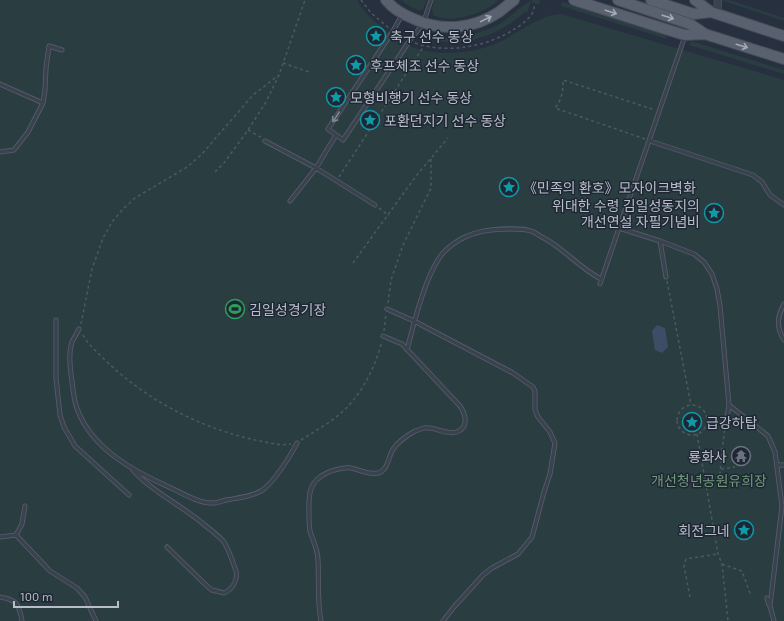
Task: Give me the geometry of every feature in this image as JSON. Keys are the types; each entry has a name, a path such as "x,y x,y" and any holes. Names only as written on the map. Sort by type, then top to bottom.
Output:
{"main road":[{"path":"386,0 402,14 423,24 449,28 473,24 485,20 500,12 514,0"},
{"path":"574,0 685,35 705,34"},
{"path":"618,0 690,24 705,34 784,60"},
{"path":"651,0 694,14 714,13"},
{"path":"695,0 714,13 784,36"}],"street":[{"path":"714,13 718,0"}],"lane":[{"path":"402,14 393,31 328,129 343,140 410,40 423,24 430,0"},
{"path":"600,284 685,35"},
{"path":"0,152 14,150 28,132 43,103 49,46 62,50"},
{"path":"0,84 43,103"},
{"path":"290,201 316,168 336,135"},
{"path":"265,141 337,180 375,205"},
{"path":"650,141 753,175 762,182 770,195 784,205"},
{"path":"619,228 694,254 704,262 712,274 720,306 729,405 726,423"},
{"path":"407,350 414,321 431,274 439,259 452,245 479,232 501,229 531,231 553,243 589,273 601,279"},
{"path":"660,242 666,277"},
{"path":"784,304 778,319 778,327 784,340"},
{"path":"387,308 513,373 533,388 535,391 535,410 555,442 550,474 532,537 518,554 492,568 483,576 443,621"},
{"path":"56,320 56,378 60,415 64,427 75,446 130,495"},
{"path":"79,329 72,342 70,358 72,381 78,411 95,438 112,454 131,467 160,483 202,502 214,503 245,497 262,490 278,474 297,443"},
{"path":"321,621 319,609 318,560 310,529 308,500 310,490 314,482 320,476 344,468 379,473 384,470 389,456 394,449 410,434 424,428 446,433 454,433 464,426 465,414 460,406 402,344 383,336"},
{"path":"729,405 768,436 775,452 782,506 782,524 770,606"},
{"path":"777,465 784,465"},
{"path":"131,467 142,480 194,515 224,543 235,568 236,578 231,590 224,593 212,590 167,547"},
{"path":"16,536 22,524 25,506"},
{"path":"0,537 16,536 50,571 77,588 85,597 96,621"},
{"path":"0,597 9,598 16,602 20,610 22,621"},
{"path":"767,598 774,621"}],"path":[{"path":"215,172 224,163 266,102 279,75 305,0"},
{"path":"532,14 535,5"},
{"path":"337,180 424,46"},
{"path":"283,63 309,72"},
{"path":"279,75 253,94 201,155 187,167 135,198 124,208 112,222 102,238 92,269 83,319 79,329 85,340 127,380 190,418 228,433 287,445 297,443 342,412 358,394 370,376 377,359 383,336 391,280 403,245 431,188 431,159"},
{"path":"650,141 555,108 562,96 564,80 658,111"},
{"path":"248,130 265,141"},
{"path":"353,263 389,216 416,176 448,138"},
{"path":"384,212 389,216"},
{"path":"666,277 691,406"},
{"path":"691,406 701,409 706,416 705,427 697,434 685,434 680,430 677,423 677,416 684,407 691,406"},
{"path":"705,482 718,479 721,469 726,423"},
{"path":"697,434 718,554 722,564 728,621"},
{"path":"721,469 736,467"},
{"path":"690,597 684,566 686,560 718,554"},
{"path":"722,564 742,571 751,596"}],"green space":[{"name":"개선청년공원유희장","path":"0,0 357,0 376,23 409,46 424,51 445,53 466,52 495,44 544,18 561,14 784,80 784,621 0,621"},
{"path":"401,0 427,0 423,9 420,11"},
{"path":"434,0 499,0 493,5 477,13 449,19 433,15 432,9"},
{"path":"533,0 540,0 539,5 531,2 527,13 525,12 504,28 480,38 455,42 429,39 437,37 450,38 463,36 486,30 496,26"},
{"path":"721,0 729,0 784,18 784,21"},
{"path":"562,2 662,33 667,39 561,6"},
{"path":"691,42 784,70 784,74 689,45"}],"water":[{"path":"657,325 665,328 668,347 662,353 655,350 652,331"}],"place":[{"name":"축구 선수 동상","path":"376,36"},
{"name":"후프체조 선수 동상","path":"356,65"},
{"name":"모형비행기 선수 동상","path":"336,97"},
{"name":"포환던지기 선수 동상","path":"370,120"},
{"name":"《민족의 환호》모자이크벽화","path":"509,187"},
{"name":"위대한 수령 김일성동지의 개선연설 자필기념비","path":"714,213"},
{"name":"김일성경기장","path":"235,309"},
{"name":"급강하탑","path":"692,422"},
{"name":"룡화사","path":"741,456"},
{"name":"회전그네","path":"744,530"}]}
